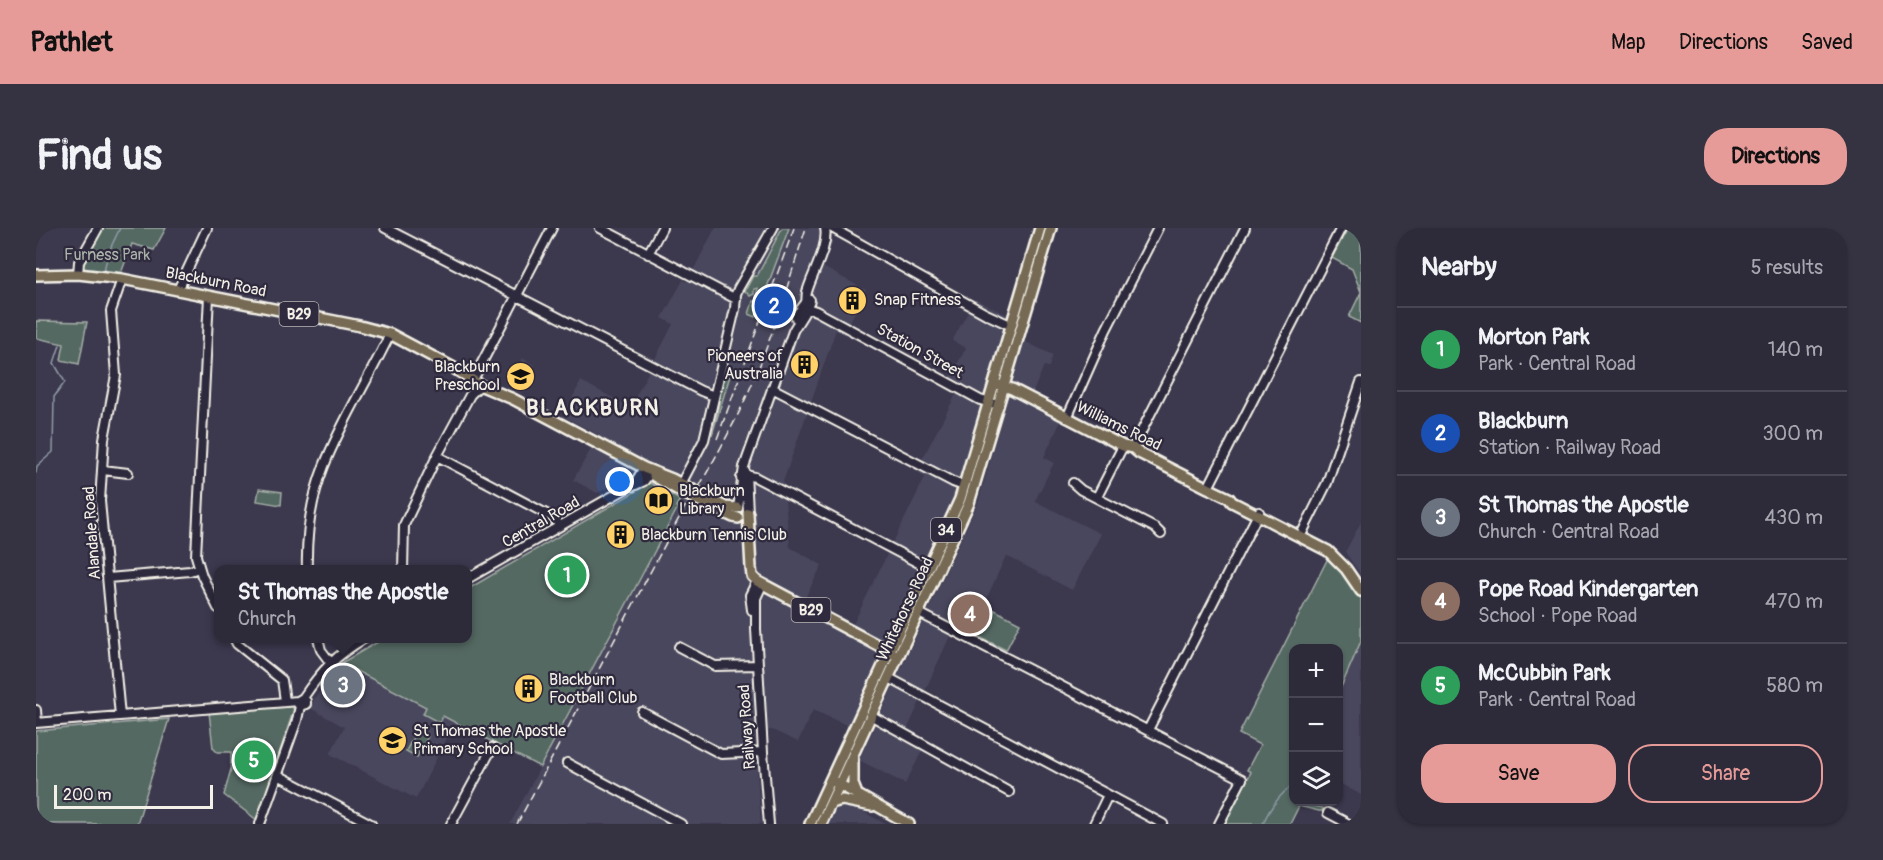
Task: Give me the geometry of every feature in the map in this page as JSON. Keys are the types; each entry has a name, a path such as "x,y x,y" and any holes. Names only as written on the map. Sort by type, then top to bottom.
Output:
{"main road":[{"name":"Whitehorse Road","path":"821,824 831,803 835,782 894,654 928,568 956,508 1040,228"},
{"name":"Whitehorse Road","path":"810,824 852,757 889,678 894,654 919,613 969,503 1051,228"},
{"name":"Blackburn Road","path":"36,275 78,274 122,279 390,334 475,381 648,470 728,515 738,513"},
{"name":"Williams Road","path":"994,383 1128,447 1315,542 1348,564 1361,583"},
{"path":"738,513 745,518 748,512"},
{"name":"Railway Road","path":"748,512 751,573 759,583"},
{"name":"Railway Road","path":"738,513 749,536"},
{"name":"Williams Road","path":"1333,552 1361,591"},
{"name":"B29","path":"759,583 894,654"},
{"path":"852,757 857,794"},
{"path":"835,782 909,824"},
{"path":"831,803 836,800 848,801 880,808"}],"street":[{"path":"78,274 79,262 98,228"},
{"path":"178,290 207,228"},
{"path":"385,228 714,396"},
{"path":"403,565 404,525 437,456 470,395 478,387 475,381 552,228"},
{"path":"600,228 650,250 736,298"},
{"path":"650,250 662,228"},
{"path":"679,487 703,443 735,309 736,294 773,228"},
{"path":"1067,418 1106,330 1158,228"},
{"path":"1097,497 1128,447 1245,228"},
{"path":"1208,488 1341,228"},
{"path":"809,305 809,287 830,232 854,241 1010,325"},
{"name":"Alandale Road","path":"120,716 100,501 104,439 116,375 111,311 122,279"},
{"path":"209,296 196,556 199,568 214,598"},
{"name":"Station Street","path":"809,305 980,400 999,405"},
{"name":"Railway Road","path":"738,513 748,456 794,331 809,305"},
{"path":"307,565 306,550 311,508 323,467 390,334"},
{"path":"1301,535 1327,483 1361,382"},
{"path":"772,388 964,486"},
{"path":"437,456 554,518 560,526"},
{"path":"103,470 128,473"},
{"name":"Central Road","path":"472,577 627,488 648,470"},
{"path":"744,478 755,477 928,568"},
{"name":"Railway Road","path":"744,478 748,512"},
{"path":"1073,483 1081,490 1155,528 1161,534"},
{"path":"1148,730 1248,533 1255,512"},
{"path":"108,578 190,571 199,568"},
{"name":"Railway Road","path":"759,583 756,598 756,629 769,824"},
{"path":"919,613 1242,779 1219,824"},
{"path":"236,643 282,680 285,701"},
{"path":"319,643 321,650 330,662"},
{"path":"260,824 278,775 300,702 330,662 358,643"},
{"path":"679,647 716,666 758,665"},
{"path":"889,678 1163,824"},
{"path":"36,710 37,723 285,701 300,702"},
{"path":"642,712 721,754 763,752"},
{"path":"872,716 1010,792"},
{"path":"451,824 492,748"},
{"path":"567,763 681,824"},
{"path":"278,775 371,824"},
{"path":"1094,824 1108,795"},
{"path":"1328,813 1349,824"}],"shaded area":[{"path":"715,228 822,228 833,241 823,267 866,290 844,334 836,330 783,482 790,547 822,565 805,598 853,624 925,477 916,471 956,394 944,388 966,348 952,341 975,299 1007,315 956,493 848,726 813,710 798,742 772,730 754,731 761,824 510,824 677,509 679,500 635,474 597,493 573,480 599,435 563,416 581,381 630,407 673,324 662,318 683,280 687,282"},
{"path":"1024,341 1053,355 1049,367 1044,366 1033,392 1065,408 1044,457 1054,463 1035,501 1101,534 1072,590 1006,556 984,604 987,606 973,634 952,623 951,634 908,728 928,740 905,784 859,760 978,503"},
{"name":"Blackburn Preschool","path":"522,358 535,365 521,393 508,386"},
{"path":"1361,522 1361,575 1345,552"},
{"path":"1361,637 1361,795 1343,785 1343,685 1347,675 1345,673"},
{"name":"St Thomas the Apostle Primary School","path":"343,664 455,722 416,799 330,754 344,727 310,708 337,667"},
{"path":"852,806 886,824 829,824 837,808"}],"green space":[{"name":"Furness Park","path":"101,228 166,228 154,250 132,244 120,276 84,269 82,265"},
{"path":"782,228 789,228 756,317 749,314 753,301 759,303 760,299 756,295 758,288 754,289 754,294 750,296 745,291 753,276 757,276"},
{"path":"1348,228 1361,231 1361,292 1352,269 1332,258"},
{"path":"1361,292 1361,323 1349,317"},
{"path":"36,321 87,322 79,364 61,360 64,344 36,338"},
{"path":"732,369 712,435 726,373"},
{"path":"650,483 680,500 540,767 443,716 440,723 423,714 426,707 343,664 376,643 472,643 472,587"},
{"path":"259,489 282,492 281,505 257,501"},
{"path":"1328,558 1361,599 1361,641 1343,683 1343,644 1289,644 1289,806 1299,806 1290,824 1225,824 1251,772 1247,770 1260,745 1239,734"},
{"path":"987,606 1020,623 1006,650 973,634 974,632 969,629 970,618 975,609 979,609 983,615"},
{"path":"289,705 294,709 257,820 224,795 231,769 231,752 217,752 213,748 209,712"},
{"path":"169,719 137,824 36,824 36,731"},
{"path":"417,730 428,736 417,757 406,751"},
{"path":"1299,806 1323,808 1319,811"}],"waterway":[{"path":"104,270 109,251 120,228"},
{"path":"36,473 37,466 53,452 54,397 65,382 54,363 60,345"},
{"path":"1263,824 1268,813 1289,788"}],"railway":[{"path":"717,439 794,228"},
{"path":"699,487 737,417 757,373 806,228"},
{"path":"517,824 688,501"}],"place":[{"name":"Snap Fitness","path":"853,300"},
{"name":"Blackburn","path":"774,306"},
{"name":"Pioneers of Australia","path":"804,365"},
{"name":"Blackburn Preschool","path":"521,376"},
{"name":"Blackburn Library","path":"658,500"},
{"name":"Blackburn Tennis Club","path":"620,535"},
{"name":"Morton Park","path":"567,575"},
{"name":"Pope Road Kindergarten","path":"970,614"},
{"name":"St Thomas the Apostle","path":"343,685"},
{"name":"Blackburn Football Club","path":"528,689"},
{"name":"St Thomas the Apostle Primary School","path":"392,740"},
{"name":"McCubbin Park","path":"254,760"}],"district":[{"name":"BLACKBURN","path":"593,408"}]}
